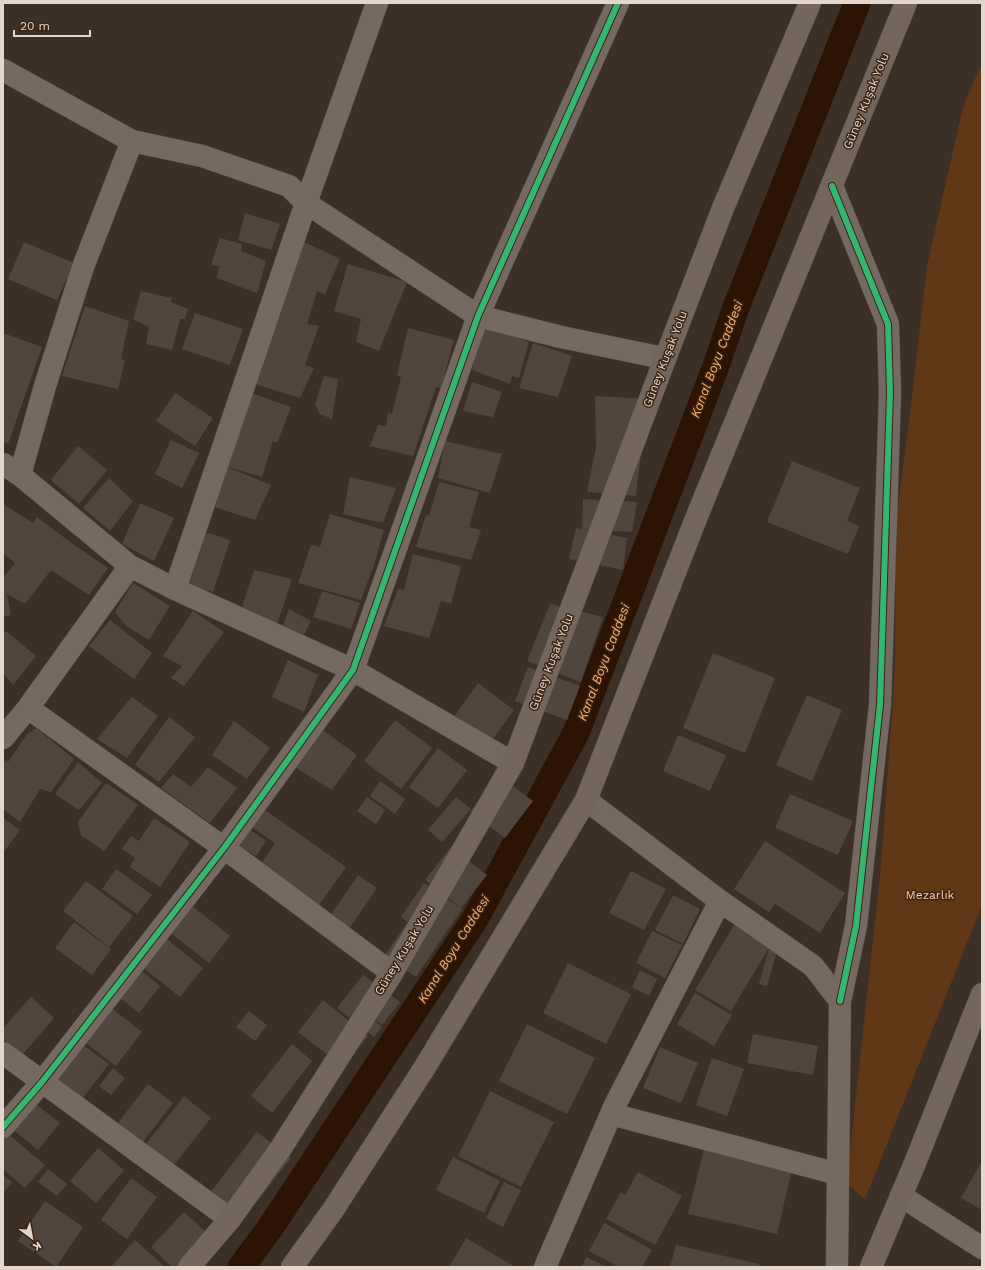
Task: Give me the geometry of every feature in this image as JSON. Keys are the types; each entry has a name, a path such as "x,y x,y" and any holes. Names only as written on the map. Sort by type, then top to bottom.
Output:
{"main road":[{"name":"Güney Kuşak Yolu","path":"190,1267 230,1219 281,1148 392,973 513,763 723,208 810,3"},
{"name":"Güney Kuşak Yolu","path":"292,1267 333,1210 425,1067 586,800 696,516 906,3"},
{"path":"871,1267 982,994"}],"street":[{"path":"175,589 306,203 376,3"},
{"path":"3,1128 42,1082 224,848 353,670 478,316 618,3"},
{"path":"3,70 132,141 202,156 289,186 306,203 478,316 665,359"},
{"path":"132,141 83,267 45,386 12,470 130,566 175,589 353,670 513,763"},
{"path":"832,186 888,324 890,393 880,705 856,926 840,1001 836,1267"},
{"path":"3,738 28,708 130,566"},
{"path":"28,708 224,848 392,973"},
{"path":"586,800 720,901 813,966 840,1001"},
{"path":"545,1267 611,1114 720,901"},
{"path":"3,1053 230,1219"},
{"path":"611,1114 838,1174"},
{"path":"901,1196 982,1248"}],"green space":[{"name":"Mezarlık","path":"982,62 982,905 865,1199 847,1184 881,867 895,670 896,523 927,266 963,107"}],"building":[{"path":"245,213 280,224 271,250 238,240"},
{"path":"220,238 242,244 241,251 266,261 257,293 217,278 219,266 211,265"},
{"path":"302,241 340,259 325,294 317,291 307,324 319,326 305,365 314,368 300,398 252,383"},
{"path":"24,242 74,263 57,300 8,279"},
{"path":"348,264 407,282 379,351 356,342 361,319 334,311"},
{"path":"141,291 172,298 171,302 188,309 185,319 180,319 172,350 146,344 149,327 133,319"},
{"path":"85,306 129,321 121,359 125,360 118,389 62,376"},
{"path":"195,313 243,329 230,365 182,349"},
{"path":"483,326 529,342 519,378 512,376 510,384 472,370"},
{"path":"408,328 454,340 441,388 436,387 413,456 370,446 378,425 386,426 388,413 392,414 401,377 397,375"},
{"path":"3,333 42,347 8,444 3,442"},
{"path":"533,343 572,356 558,397 519,388"},
{"path":"324,376 338,379 332,419 320,414 315,404"},
{"path":"472,382 502,392 493,417 463,411"},
{"path":"175,393 213,418 195,446 156,421"},
{"path":"251,393 291,407 277,443 273,441 262,477 225,466"},
{"path":"595,396 647,399 636,496 587,492 596,447"},
{"path":"171,440 199,453 182,488 155,474"},
{"path":"445,441 502,454 490,493 438,478"},
{"path":"78,446 107,470 79,504 51,480"},
{"path":"792,461 860,488 847,521 859,526 848,554 767,522"},
{"path":"225,466 271,485 255,520 211,506"},
{"path":"350,477 396,488 383,523 343,514"},
{"path":"109,478 133,501 110,531 83,508"},
{"path":"439,482 479,492 469,527 481,530 471,560 416,547 426,515 429,516"},
{"path":"583,499 637,502 632,532 582,529"},
{"path":"140,503 174,518 154,561 122,544"},
{"path":"3,504 33,523 37,517 108,568 89,595 51,570 25,604 7,594 11,615 3,617 3,578 15,563 3,553"},
{"path":"330,514 384,530 375,562 361,600 298,583 311,545 320,547"},
{"path":"576,528 627,538 623,570 569,559"},
{"path":"199,530 230,540 213,592 182,583"},
{"path":"413,554 461,566 451,604 441,601 429,638 384,626 398,589 404,590"},
{"path":"254,570 292,579 277,625 240,613"},
{"path":"133,583 170,606 149,640 126,626 115,612"},
{"path":"322,591 360,603 351,629 313,617"},
{"path":"550,604 603,617 581,682 527,661"},
{"path":"289,609 311,621 302,639 282,628"},
{"path":"193,611 224,632 184,686 171,678 182,666 163,656"},
{"path":"110,620 152,653 134,679 89,646"},
{"path":"6,631 36,656 13,685 3,673 3,634"},
{"path":"713,653 775,678 745,753 683,728"},
{"path":"288,660 318,675 304,712 272,697"},
{"path":"528,667 580,686 567,720 515,701"},
{"path":"478,683 514,710 489,744 453,718"},
{"path":"807,695 842,710 812,781 776,765"},
{"path":"132,697 158,716 127,758 97,739"},
{"path":"169,717 195,737 159,782 135,765"},
{"path":"395,720 432,748 401,789 364,761"},
{"path":"234,721 270,748 247,779 212,755"},
{"path":"36,728 74,759 51,792 40,789 20,822 3,809 3,760 9,761 27,734"},
{"path":"321,729 357,755 332,790 293,766"},
{"path":"678,735 726,755 710,791 663,771"},
{"path":"438,748 467,770 438,808 409,787"},
{"path":"78,762 102,783 79,810 55,794"},
{"path":"208,767 237,788 210,823 161,788 173,774 191,787"},
{"path":"498,775 533,801 505,838 470,812"},
{"path":"380,781 405,799 395,814 370,796"},
{"path":"106,783 138,805 104,851 81,835 78,822"},
{"path":"790,794 853,821 838,855 775,828"},
{"path":"367,797 385,810 376,824 357,811"},
{"path":"456,797 471,809 442,842 428,830"},
{"path":"261,807 346,867 319,905 261,864 275,843 249,825"},
{"path":"3,818 20,830 3,853"},
{"path":"154,818 190,842 160,887 130,867 135,858 122,849 131,836 139,841"},
{"path":"246,827 266,841 256,856 235,843"},
{"path":"765,841 845,893 820,933 775,904 769,912 734,889"},
{"path":"451,847 487,875 461,908 425,880"},
{"path":"116,869 152,895 137,914 102,889"},
{"path":"631,871 666,889 644,930 609,913"},
{"path":"358,875 377,888 349,929 330,916"},
{"path":"86,881 133,916 109,947 63,911"},
{"path":"424,883 462,909 416,977 384,956 408,922 401,917"},
{"path":"673,895 700,909 683,944 655,930"},
{"path":"190,904 230,936 209,963 169,932"},
{"path":"74,922 111,949 92,975 55,948"},
{"path":"734,925 770,946 731,1011 695,990"},
{"path":"652,931 682,945 665,978 636,963"},
{"path":"163,936 203,968 180,997 140,965"},
{"path":"769,949 777,951 767,986 759,984"},
{"path":"568,963 631,994 606,1044 543,1013"},
{"path":"135,966 160,986 139,1013 114,993"},
{"path":"640,970 657,979 649,996 632,987"},
{"path":"363,975 386,992 368,1016 382,1027 374,1037 337,1008"},
{"path":"695,993 732,1015 714,1046 677,1024"},
{"path":"389,994 400,1002 382,1025 371,1017"},
{"path":"31,997 54,1018 22,1055 3,1039 3,1028"},
{"path":"323,1000 368,1036 343,1067 298,1032"},
{"path":"109,1006 142,1032 116,1066 82,1040"},
{"path":"249,1011 267,1025 255,1041 236,1027"},
{"path":"527,1024 595,1058 567,1114 499,1081"},
{"path":"753,1034 818,1046 813,1075 747,1063"},
{"path":"79,1042 109,1064 82,1099 52,1076"},
{"path":"292,1044 312,1061 272,1113 251,1096"},
{"path":"660,1047 698,1063 681,1103 643,1088"},
{"path":"712,1058 744,1069 727,1116 696,1105"},
{"path":"113,1068 125,1078 111,1095 99,1086"},
{"path":"148,1084 173,1103 142,1143 117,1124"},
{"path":"490,1091 554,1122 521,1187 458,1156"},
{"path":"184,1096 211,1118 173,1166 146,1144"},
{"path":"33,1102 60,1123 38,1150 11,1128"},
{"path":"257,1132 291,1158 243,1219 210,1193"},
{"path":"7,1133 45,1165 25,1188 3,1169 3,1138"},
{"path":"98,1148 124,1170 96,1203 70,1181"},
{"path":"704,1149 792,1169 777,1234 688,1214"},
{"path":"453,1157 500,1181 484,1213 436,1190"},
{"path":"982,1161 982,1210 961,1198"},
{"path":"48,1169 67,1184 57,1196 38,1182"},
{"path":"638,1172 682,1196 655,1245 606,1219 621,1192 625,1195"},
{"path":"3,1175 12,1182 3,1193"},
{"path":"131,1178 157,1197 127,1239 101,1220"},
{"path":"504,1182 521,1190 503,1227 486,1218"},
{"path":"45,1201 83,1227 56,1267 18,1241"},
{"path":"184,1212 221,1246 202,1267 172,1267 151,1247"},
{"path":"604,1223 652,1250 642,1267 619,1267 589,1251"},
{"path":"466,1238 515,1267 449,1267"},
{"path":"135,1240 165,1267 111,1267"},
{"path":"676,1245 759,1264 760,1267 670,1267"},
{"path":"586,1257 607,1267 582,1267"}],"waterway":[{"name":"Kanal Boyu Caddesi","path":"241,1267 270,1228 475,919 576,733 716,366 735,310 857,3"}],"cycle path":[{"path":"3,1127 42,1082 224,848 353,670 478,316 618,3"},
{"path":"832,186 888,324 890,393 880,705 856,926 840,1001"}]}
